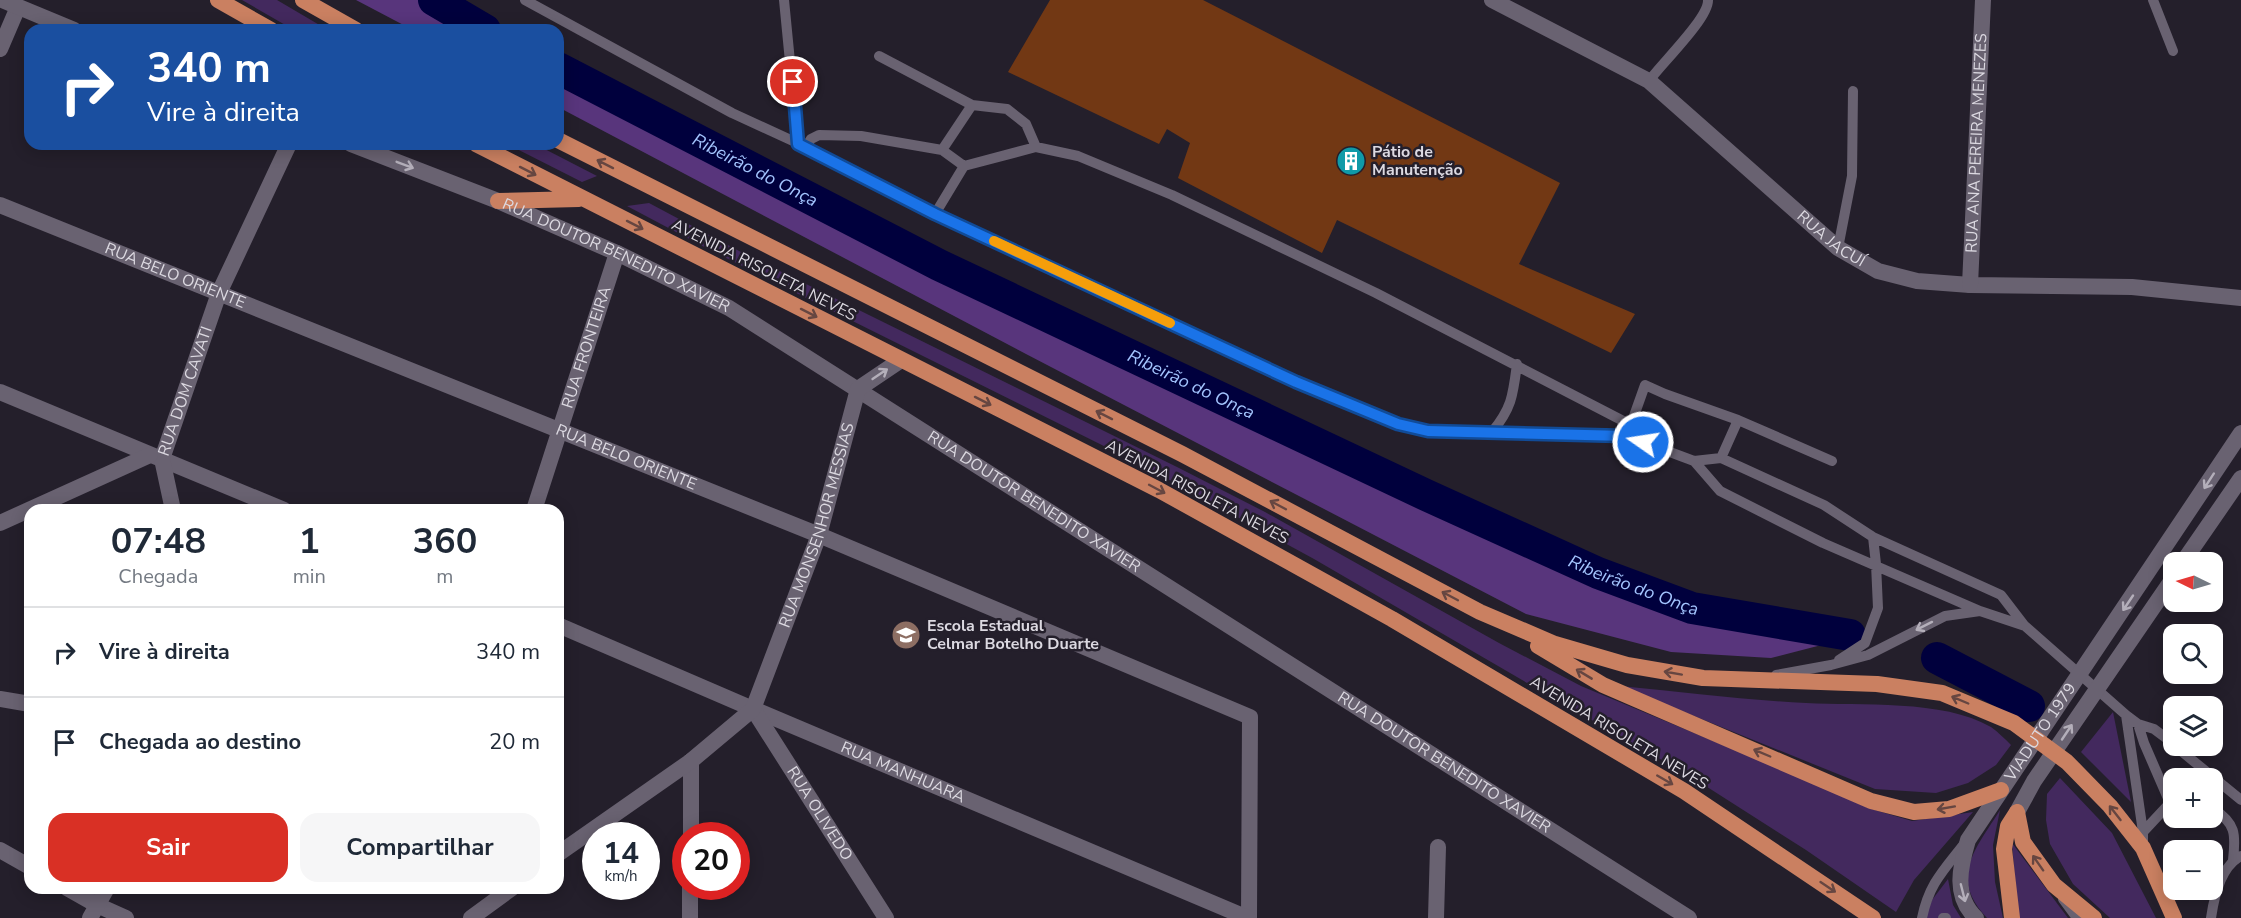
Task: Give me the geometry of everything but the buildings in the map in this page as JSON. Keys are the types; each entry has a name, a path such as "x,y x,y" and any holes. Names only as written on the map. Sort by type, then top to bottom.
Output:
{"highway":[{"path":"218,0 260,24"},
{"path":"303,0 345,24"},
{"name":"AVENIDA RISOLETA NEVES","path":"564,143 1182,454 1480,612 1555,644 1627,665 1703,678 1877,684 1942,693 2014,723 2067,762 2143,840 2174,918"},
{"name":"AVENIDA RISOLETA NEVES","path":"488,150 1159,490 1392,619 1684,791 1873,918"},
{"path":"498,201 583,199"},
{"path":"1480,612 1603,685 1871,801 1914,812 1949,809 2001,790"},
{"path":"2017,813 2023,842 2054,885 2094,918"},
{"path":"2012,918 2004,849 2008,826 2017,813"}],"street":[{"path":"2,0 59,24"},
{"name":"RUA JACUÍ","path":"1492,0 1649,81 1838,248 1878,272 1917,281 1970,285 2132,287 2240,299"},
{"name":"RUA ANA PEREIRA MENEZES","path":"1970,285 1983,0"},
{"path":"0,49 18,7"},
{"name":"RUA DOM CAVATI","path":"171,504 156,457 219,293 286,150"},
{"name":"RUA DOUTOR BENEDITO XAVIER","path":"366,150 498,201 617,253 729,308 1689,918"},
{"name":"RUA BELO ORIENTE","path":"0,205 819,535 1250,717 1249,918"},
{"name":"RUA FRONTEIRA","path":"536,504 617,253"},
{"path":"858,389 902,360"},
{"name":"RUA MONSENHOR MESSIAS","path":"753,709 819,535 858,389"},
{"path":"0,392 270,504"},
{"name":"VIADUTO 1979","path":"1976,918 1971,914 1961,894 1960,869 1968,840 2161,555 2241,432"},
{"path":"45,504 156,457"},
{"path":"2190,552 2241,478"},
{"path":"0,523 24,513"},
{"name":"VIADUTO 1979","path":"2017,813 2034,781 2163,593"},
{"name":"RUA MANHUARA","path":"564,628 1249,918"},
{"path":"0,699 24,703"},
{"path":"564,850 691,761 753,709"},
{"name":"RUA OLIVEDO","path":"753,709 886,918"},
{"path":"691,761 691,822"},
{"path":"1436,918 1438,847"},
{"path":"0,850 24,864"},
{"path":"74,894 94,912 126,918"},
{"path":"94,912 104,894"},
{"path":"471,918 504,894"},
{"path":"690,900 690,918"}],"lane":[{"path":"525,0 732,113 935,214 1296,382 1398,424 1428,431 1626,436 1694,461 1721,458 1824,505 1873,537 2001,595 2025,626 2126,715 2138,724 2154,729 2163,736"},
{"path":"784,0 802,146"},
{"path":"1649,81 1702,18 1708,0"},
{"path":"2153,0 2173,51"},
{"path":"879,56 972,105 1007,109 1026,124 1036,147"},
{"path":"1838,248 1852,176 1853,91"},
{"path":"942,150 972,105"},
{"path":"802,146 819,135 861,136 942,150 964,166"},
{"path":"935,214 964,166 1036,147 1078,156 1172,195 1365,288 1517,364 1631,425"},
{"path":"1492,432 1506,415 1513,394 1517,364"},
{"path":"1626,436 1645,385 1738,420 1832,462"},
{"path":"1721,458 1738,420"},
{"path":"1694,461 1720,491 1823,543 1980,611 2025,626"},
{"name":"AVENIDA RISOLETA NEVES","path":"1832,665 1865,643 1878,608 1873,537"},
{"name":"AVENIDA RISOLETA NEVES","path":"1703,678 1770,676 1832,665 1868,655 1944,616 1980,611"},
{"path":"2126,715 2143,840"},
{"path":"2138,724 2144,743 2163,784"},
{"path":"2187,756 2241,800"},
{"path":"2143,840 2163,814"},
{"path":"2211,918 2214,895 2237,858 2233,827 2223,815"},
{"path":"1922,918 1926,896 1938,877 1968,840"},
{"path":"2054,885 2077,918"}],"shaded area":[{"path":"242,0 277,0 318,24 284,24"},
{"path":"356,0 423,0 467,24 402,24"},
{"path":"564,75 718,157 1041,321 1551,559 1683,612 1837,641 1771,658 1671,652 1526,614 564,110"},
{"path":"519,150 547,150 597,176 582,182"},
{"path":"649,203 741,252 1265,512 1499,643 1581,686 1824,787 1868,808 1912,821 1973,812 1914,880 1896,912 1806,850 1690,776 1314,559 1142,465 710,250 627,206"},
{"path":"1620,686 1783,702 1926,708 1971,718 1991,727 2011,745 1996,765 1968,783 1936,793 1875,789"},
{"path":"2113,712 2131,802 2081,752"},
{"path":"2060,778 2112,833 2156,918 2110,918 2073,884 2050,844 2046,820 2047,794"},
{"path":"2000,810 1993,845 1995,882 2003,918 1987,918 1975,903 1969,889 1968,876 1975,850"},
{"path":"2012,843 2068,918 2018,918"},
{"path":"1948,879 1953,905 1961,918 1925,918 1932,900"}],"waterway":[{"name":"Ribeirão do Onça","path":"434,0 475,24"},
{"name":"Ribeirão do Onça","path":"564,71 939,265 1426,495 1598,573 1692,608 1850,635"},
{"name":"Ribeirão do Onça","path":"1937,658 2029,706"}],"slow traffic":[{"path":"994,241 1170,323"}],"place":[{"name":"Pátio de Manutenção","path":"1351,161"},
{"name":"Escola Estadual Celmar Botelho Duarte","path":"906,635"}],"route":[{"path":"793,82 798,144 935,214 1296,382 1398,424 1428,431 1626,436 1643,442"}]}
